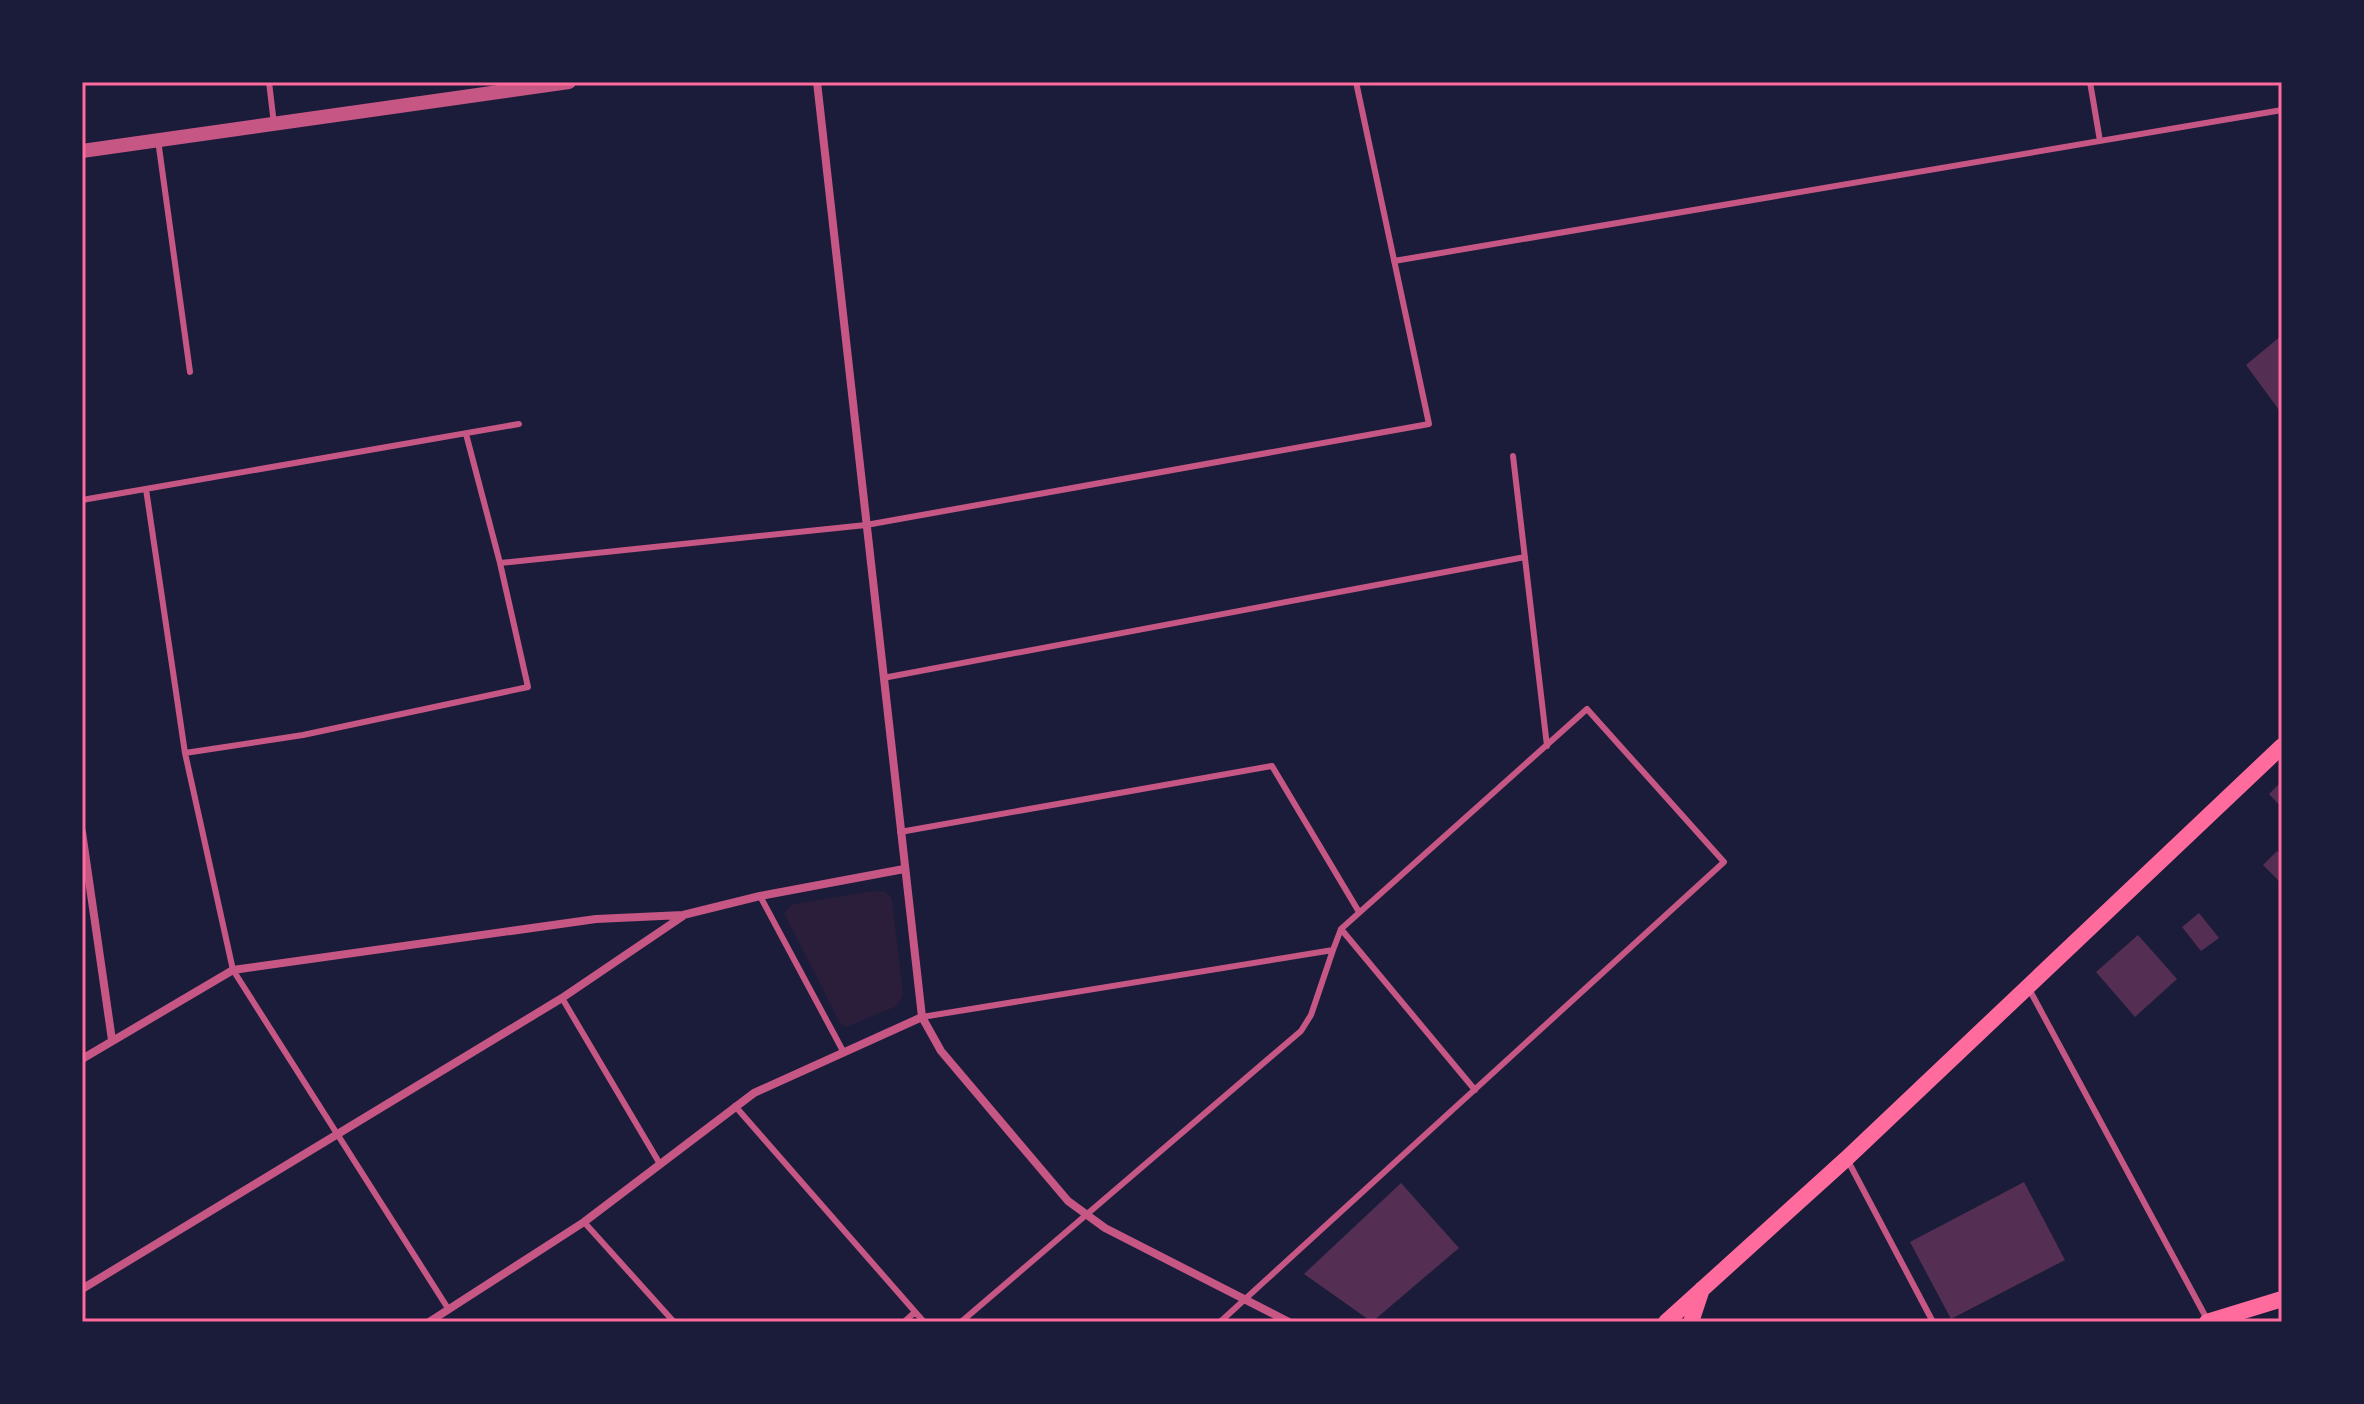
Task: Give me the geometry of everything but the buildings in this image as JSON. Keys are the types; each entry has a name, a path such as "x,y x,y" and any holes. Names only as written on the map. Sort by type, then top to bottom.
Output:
{"main road":[{"path":"1666,1322 1846,1159 2282,746"},
{"path":"1691,1322 1702,1288"},
{"path":"2207,1322 2282,1299"}],"street":[{"path":"82,151 569,82"},
{"path":"817,82 922,1017 941,1051 1058,1192 1084,1215 1126,1240 1289,1322"},
{"path":"82,832 112,1040"},
{"path":"82,1059 233,970 580,921 683,915 760,896 904,869"},
{"path":"82,1289 562,998 683,915"},
{"path":"429,1322 584,1222 735,1106 843,1051 922,1017"}],"lane":[{"path":"269,82 274,124"},
{"path":"500,563 866,525 1429,424 1356,82"},
{"path":"2090,82 2100,141"},
{"path":"1394,261 2282,110"},
{"path":"158,140 190,372"},
{"path":"82,500 519,424"},
{"path":"185,753 303,735 528,687 466,434"},
{"path":"1513,456 1547,746"},
{"path":"146,489 185,753 233,970 449,1310"},
{"path":"883,678 1525,557"},
{"path":"961,1322 1301,1031 1311,1015 1341,929 1587,709 1724,862 1220,1322"},
{"path":"900,832 1272,766 1359,912"},
{"path":"760,896 843,1051"},
{"path":"1341,929 1475,1090"},
{"path":"922,1017 1333,950"},
{"path":"2028,987 2207,1322"},
{"path":"562,998 660,1164"},
{"path":"735,1106 924,1322"},
{"path":"1846,1159 1933,1322"},
{"path":"584,1222 674,1322"},
{"path":"904,1322 915,1312"}],"shaded area":[{"path":"874,891 885,892 892,899 903,995 897,1006 846,1027 840,1023 784,913 793,904"}]}
